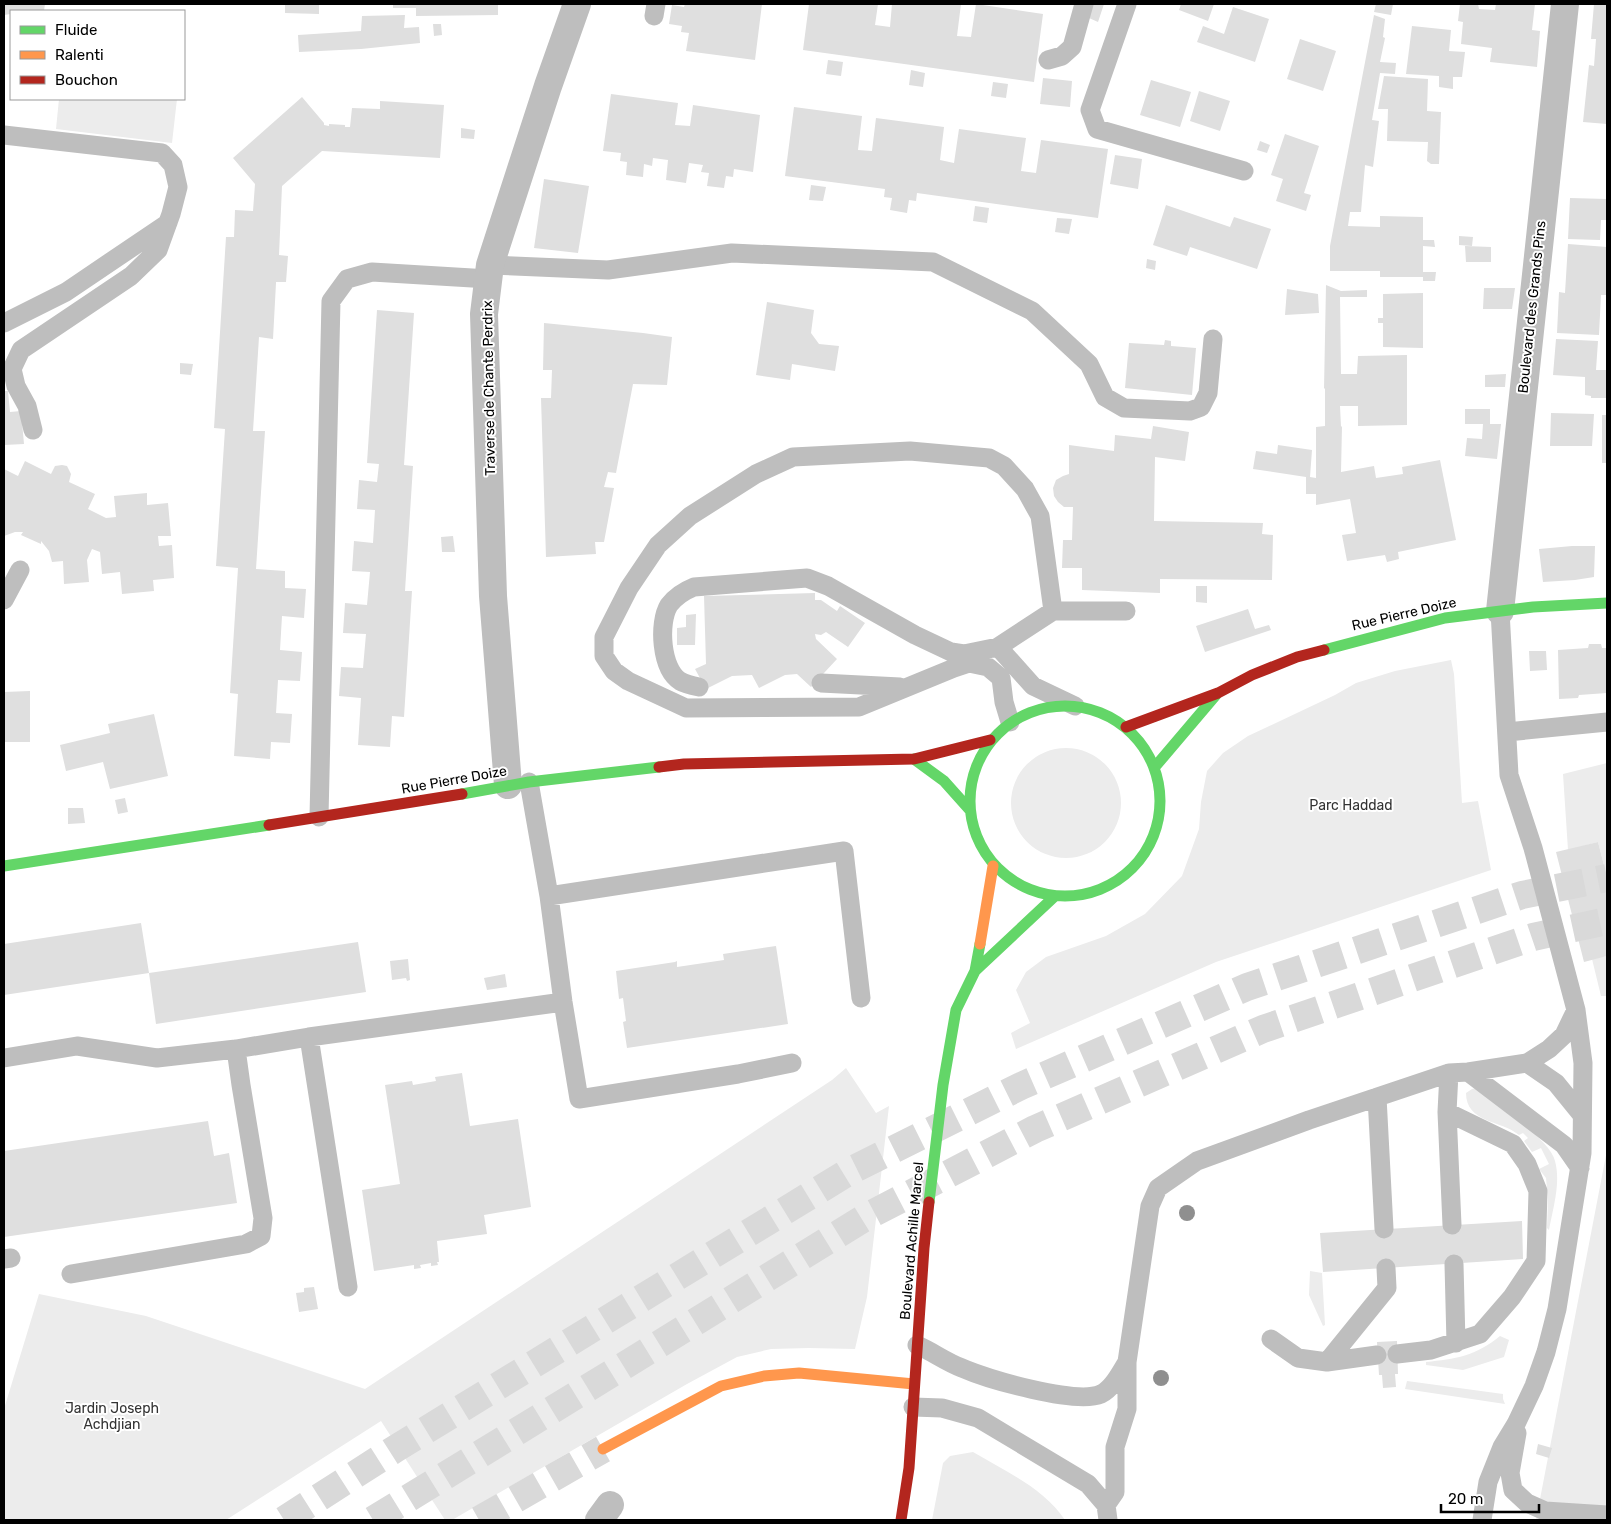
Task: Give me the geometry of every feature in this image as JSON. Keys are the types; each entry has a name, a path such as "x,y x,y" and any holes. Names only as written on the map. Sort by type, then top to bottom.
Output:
{"main road":[{"name":"Rue Pierre Doize","path":"1126,727 1218,693 1252,675 1296,657 1445,618 1533,607 1607,604"},
{"name":"Rue Pierre Doize","path":"1154,768 1218,693"},
{"path":"1052,706 1075,706 1102,713 1126,727 1143,746 1154,768 1160,796 1158,825 1146,852 1127,874 1103,889 1075,896 1055,896 1022,887 993,866 974,832 969,809 973,772 990,740 1010,722 1030,711 1052,706"},
{"name":"Rue Pierre Doize","path":"4,866 444,798 519,784 684,764 914,760 990,740"},
{"path":"914,760 944,781 969,809"},
{"name":"Boulevard Achille Marcel","path":"901,1520 909,1471 924,1248 943,1085 956,1010 975,971 993,866"},
{"name":"Boulevard Achille Marcel","path":"975,971 1055,896"},
{"path":"602,1448 721,1386 764,1376 799,1373 914,1384"}],"street":[{"name":"Traverse de Chante Perdrix","path":"519,784 493,596 484,314 489,272 548,86 577,4"},
{"name":"Boulevard des Grands Pins","path":"1500,611 1565,4"}],"lane":[{"path":"1048,60 1062,56 1072,47 1084,4"},
{"path":"1127,4 1090,110 1097,129 1244,171"},
{"path":"4,135 162,153 174,165 178,188 158,250 131,276 21,350 12,369 16,386 27,406 33,430"},
{"path":"4,323 66,292 168,223"},
{"path":"319,817 331,301 347,279 372,272 608,270 732,253 933,262 1032,311 1089,364 1105,397 1124,408 1190,411 1201,407 1208,393 1213,339"},
{"path":"1010,722 1004,702 1001,678 988,667 969,663 859,707 686,708 628,681 614,671 604,656 604,637 629,588 658,545 690,516 756,474 794,457 910,451 989,458 1004,466 1025,489 1040,516 1053,611"},
{"path":"4,600 20,570"},
{"path":"699,687 680,681 668,666 663,648 664,623 669,606 679,594 694,587 807,578 828,586 915,635 950,652 964,654 998,647 1053,611 1126,611"},
{"path":"1482,1520 1488,1482 1502,1447 1534,1386 1546,1352 1556,1309 1582,1153 1582,1063 1576,1010 1533,848 1509,775 1500,611"},
{"path":"998,647 1033,686 1075,706"},
{"path":"821,683 907,687"},
{"path":"1507,732 1607,722"},
{"path":"519,784 549,896 579,1098 738,1074 792,1063"},
{"path":"549,896 844,851 861,998"},
{"path":"4,1058 77,1046 157,1058 236,1049 309,1037 564,1002"},
{"path":"1107,1512 1115,1492 1115,1447 1127,1409 1127,1362 1150,1206 1158,1188 1197,1161 1377,1097 1459,1072 1527,1064 1549,1049 1564,1035 1576,1010"},
{"path":"309,1037 348,1287"},
{"path":"71,1274 246,1244 261,1236 263,1218 236,1049"},
{"path":"1527,1064 1556,1083 1582,1115"},
{"path":"1452,1225 1447,1112 1459,1072"},
{"path":"1459,1072 1564,1146 1580,1168"},
{"path":"1377,1097 1384,1229"},
{"path":"1397,1354 1431,1350 1480,1334 1512,1297 1536,1261 1538,1191 1527,1164 1513,1144 1447,1112"},
{"path":"1454,1264 1456,1343"},
{"path":"1327,1362 1387,1288 1386,1268"},
{"path":"1271,1339 1298,1358 1327,1362 1377,1355"},
{"path":"917,1345 961,1368 1000,1382 1058,1394 1090,1397 1102,1394 1112,1386 1127,1362"},
{"path":"913,1407 942,1408 978,1418 1088,1484 1107,1512"},
{"path":"1523,1410 1513,1448 1510,1473 1513,1490 1527,1504 1545,1512 1568,1516 1607,1515"},
{"path":"1528,1520 1545,1512"}],"green space":[{"path":"59,100 177,100 172,143 56,129"},
{"name":"Parc Haddad","path":"1451,660 1454,674 1462,803 1478,801 1491,870 1216,962 1016,1049 1011,1033 1030,1023 1016,990 1026,972 1046,957 1106,936 1145,914 1182,876 1199,829 1201,802 1207,771 1223,753 1248,736 1335,695 1356,683 1395,671"},
{"path":"1066,748 1087,752 1105,764 1117,782 1121,803 1117,824 1105,842 1087,854 1066,858 1045,854 1027,842 1015,824 1011,803 1015,782 1027,764 1045,752"},
{"path":"1607,763 1607,877 1598,842 1568,850 1563,774"},
{"path":"1607,956 1607,996 1601,996 1592,959"},
{"name":"Jardin Joseph Achdjian","path":"846,1068 876,1113 889,1106 867,1297 855,1349 771,1349 737,1357 452,1520 445,1520 381,1421 226,1520 4,1520 4,1409 39,1294 146,1316 365,1389 832,1080"},
{"path":"1477,1088 1533,1132 1551,1152 1557,1169 1557,1178 1556,1196 1549,1230 1547,1228 1548,1199 1546,1178 1539,1169 1549,1164 1541,1148 1532,1152 1524,1141 1528,1138 1523,1133 1519,1135 1512,1130 1478,1116 1468,1103 1466,1093"},
{"path":"1607,1150 1607,1520 1536,1520"},
{"path":"1310,1271 1322,1273 1325,1325 1323,1326 1309,1295"},
{"path":"1500,1336 1509,1340 1504,1357 1463,1370 1426,1365 1426,1362 1456,1358 1474,1352"},
{"path":"1407,1381 1503,1394 1505,1404 1405,1389"},
{"path":"973,1452 1035,1489 1065,1520 932,1520 943,1463 950,1456"}],"building":[{"path":"4,4 45,4 44,10 10,10 10,14 4,15"},
{"path":"285,4 319,4 319,14 285,13"},
{"path":"393,4 498,4 498,15 416,16 416,8 393,8"},
{"path":"685,4 762,4 755,60 686,51 689,33 681,32 682,26 669,24 672,5 684,7"},
{"path":"809,4 878,4 875,25 890,27 892,4 961,4 957,36 971,37 976,4 1043,14 1034,82 803,50"},
{"path":"1093,4 1104,4 1098,22 1089,18"},
{"path":"1181,4 1214,4 1208,21 1179,10"},
{"path":"1376,4 1393,4 1391,15 1374,12"},
{"path":"1460,4 1478,4 1479,9 1495,10 1496,4 1535,4 1532,30 1540,31 1537,67 1490,62 1492,48 1461,44 1463,22 1458,21"},
{"path":"1594,4 1607,4 1607,124 1583,122 1589,65 1594,66 1596,39 1591,39"},
{"path":"1233,7 1269,19 1255,62 1197,42 1203,26 1224,34"},
{"path":"405,15 404,28 419,27 420,43 361,49 299,52 298,35 361,31 362,16"},
{"path":"1374,15 1385,19 1383,37 1385,38 1380,62 1396,63 1395,74 1380,73 1372,120 1379,121 1373,167 1365,165 1361,212 1350,212 1348,226 1380,227 1380,216 1423,217 1423,240 1434,240 1435,247 1423,246 1423,272 1436,272 1435,281 1423,281 1423,277 1380,277 1380,271 1330,271 1330,246"},
{"path":"433,24 441,24 442,35 434,36"},
{"path":"1412,26 1451,30 1449,51 1465,52 1462,77 1453,77 1453,89 1439,87 1439,76 1406,74"},
{"path":"1300,39 1336,51 1323,91 1287,79"},
{"path":"828,60 843,62 841,76 826,74"},
{"path":"911,70 925,73 923,87 909,85"},
{"path":"1384,76 1428,79 1427,111 1441,112 1439,164 1431,164 1427,161 1428,142 1387,141 1388,109 1378,109"},
{"path":"1043,78 1072,81 1070,107 1040,104"},
{"path":"1151,80 1191,92 1180,127 1140,115"},
{"path":"993,82 1008,84 1006,98 991,96"},
{"path":"1199,91 1230,101 1220,131 1190,121"},
{"path":"611,94 678,103 675,125 690,126 693,105 760,115 753,172 734,169 733,177 726,176 724,188 707,186 709,173 701,172 703,165 689,163 686,183 666,180 668,160 653,158 652,166 644,164 643,177 626,175 627,162 620,161 621,153 603,151"},
{"path":"302,97 324,125 345,125 345,127 350,127 352,108 380,109 380,101 444,105 440,158 322,151 282,186 279,255 288,256 286,282 276,282 273,339 259,337 253,431 265,431 256,569 285,571 285,588 306,589 304,618 282,616 280,650 302,652 300,681 278,680 276,713 292,714 290,743 271,742 270,759 234,756 238,694 230,693 238,568 216,566 225,429 214,428 226,237 234,237 235,210 253,211 255,184 233,158"},
{"path":"794,107 862,116 858,150 872,151 876,118 944,127 940,160 954,163 959,129 1026,138 1021,171 1036,173 1041,140 1108,149 1098,218 917,193 916,201 909,200 907,213 890,210 892,198 884,197 885,189 785,176"},
{"path":"461,128 475,130 474,139 461,138"},
{"path":"1285,134 1319,146 1304,193 1311,195 1306,211 1276,201 1283,179 1271,175"},
{"path":"1260,141 1270,145 1267,153 1257,150"},
{"path":"1115,155 1142,159 1138,189 1110,184"},
{"path":"544,179 589,186 578,253 534,248"},
{"path":"811,185 826,187 823,201 809,200"},
{"path":"1570,198 1607,199 1607,220 1601,220 1600,240 1568,239"},
{"path":"1166,205 1230,227 1234,217 1271,229 1257,269 1190,247 1187,256 1153,245"},
{"path":"975,206 989,208 987,223 973,221"},
{"path":"1057,218 1072,219 1069,234 1055,232"},
{"path":"1459,236 1473,237 1472,246 1459,245"},
{"path":"1568,244 1607,247 1607,295 1601,295 1599,335 1557,333 1559,292 1565,293"},
{"path":"1465,246 1491,247 1491,262 1466,262"},
{"path":"1147,259 1156,261 1155,270 1146,268"},
{"path":"1326,285 1341,291 1367,290 1367,297 1340,297 1341,374 1357,374 1358,356 1407,355 1407,425 1358,426 1358,406 1340,406 1342,426 1341,472 1374,466 1376,478 1403,474 1402,467 1440,460 1456,540 1398,552 1399,559 1387,562 1385,555 1347,561 1342,535 1356,533 1350,499 1316,505 1316,494 1306,494 1306,477 1253,469 1256,451 1277,454 1278,445 1312,450 1310,477 1316,478 1316,427 1325,426"},
{"path":"1484,288 1515,288 1512,309 1483,309"},
{"path":"1287,289 1318,294 1319,313 1285,315"},
{"path":"1423,293 1423,348 1383,347 1383,323 1378,323 1378,318 1383,318 1383,294"},
{"path":"767,302 814,310 811,333 819,344 839,346 835,371 792,364 790,380 756,375"},
{"path":"377,310 414,313 404,465 413,466 405,591 412,591 404,717 392,716 390,747 358,745 361,698 339,696 341,667 363,668 366,634 343,633 345,603 367,605 370,572 352,571 354,541 373,543 375,510 357,509 359,480 377,482 379,464 367,463"},
{"path":"544,323 672,337 667,385 633,384 616,473 608,472 604,487 614,488 604,542 595,542 596,554 546,557 541,398 551,398 552,370 543,370"},
{"path":"1556,339 1598,341 1596,370 1607,370 1607,398 1591,398 1591,396 1585,395 1585,377 1553,375"},
{"path":"1165,340 1171,341 1171,346 1196,348 1192,395 1125,388 1129,343 1164,345"},
{"path":"180,363 193,364 191,375 180,374"},
{"path":"1506,374 1505,387 1485,387 1485,375"},
{"path":"4,391 8,391 10,412 21,411 24,444 4,445"},
{"path":"1465,409 1490,409 1490,424 1501,424 1497,459 1465,456 1467,438 1482,439 1483,424 1465,424"},
{"path":"1551,413 1594,414 1592,446 1550,446"},
{"path":"1602,415 1607,415 1607,463 1602,463"},
{"path":"1153,426 1189,432 1185,461 1155,457 1154,521 1263,523 1262,534 1273,535 1272,580 1160,579 1160,593 1082,590 1082,568 1062,568 1063,540 1072,540 1073,507 1064,507 1058,502 1054,496 1053,488 1056,480 1069,474 1069,445 1114,451 1115,435 1151,439"},
{"path":"25,461 51,474 55,466 67,466 71,474 69,482 95,494 88,509 106,518 116,517 114,496 147,493 147,505 168,503 171,536 158,536 159,546 172,545 174,578 153,580 154,591 122,594 120,572 102,574 100,552 92,549 87,560 89,582 64,584 63,561 52,562 49,551 41,541 41,544 21,535 23,532 15,532 4,536 4,469 18,476"},
{"path":"453,536 455,552 442,552 441,537"},
{"path":"1595,546 1594,577 1543,582 1539,549"},
{"path":"1196,586 1207,586 1207,603 1196,602"},
{"path":"815,593 815,600 821,600 837,611 840,606 865,623 848,647 826,632 821,635 815,634 816,639 837,659 811,687 797,674 785,675 759,688 752,675 732,676 706,689 695,669 706,664 704,596"},
{"path":"1248,609 1255,629 1269,625 1271,630 1205,652 1196,626"},
{"path":"696,614 695,645 677,645 677,628 686,627 686,615"},
{"path":"1589,644 1601,644 1602,648 1607,648 1607,693 1559,699 1558,650 1588,648"},
{"path":"1529,651 1546,651 1547,670 1530,671"},
{"path":"30,691 30,742 4,742 4,692"},
{"path":"154,714 168,776 110,789 103,762 66,771 60,745 110,733 108,724"},
{"path":"125,798 128,812 118,814 115,800"},
{"path":"68,808 83,808 85,823 68,824"},
{"path":"1598,842 1607,877 1607,956 1584,962 1556,852"},
{"path":"141,923 149,973 4,995 4,944"},
{"path":"358,942 366,992 156,1024 149,973"},
{"path":"776,946 788,1024 627,1048 623,1022 626,1021 623,998 619,999 616,971 677,961 677,967 724,960 723,954"},
{"path":"408,959 410,980 407,981 406,978 392,980 390,961"},
{"path":"505,974 507,987 487,990 484,978"},
{"path":"462,1073 470,1126 518,1119 531,1207 484,1215 487,1234 437,1241 438,1265 431,1266 431,1263 420,1265 421,1268 414,1269 414,1265 374,1271 362,1190 400,1184 385,1085 412,1081 413,1085 436,1081 435,1077"},
{"path":"208,1121 214,1156 229,1153 237,1203 4,1237 4,1151"},
{"path":"1522,1221 1523,1259 1323,1272 1320,1233"},
{"path":"314,1287 318,1309 299,1312 296,1293 304,1292 304,1288"},
{"path":"1397,1341 1398,1374 1395,1374 1396,1387 1383,1388 1382,1375 1379,1375 1377,1342"},
{"path":"1538,1444 1552,1448 1549,1458 1536,1454"}],"tunnel":[{"path":"284,1520 395,1449 850,1171 1021,1086 1247,987 1522,895 1607,878"},
{"path":"373,1520 866,1217 1035,1129 1263,1029 1533,937 1607,921"},
{"path":"479,1520 603,1449"}],"traffic: fast":[{"path":"1324,650 1445,618 1533,607 1607,603"},
{"path":"1154,768 1216,695"},
{"path":"1056,706 1074,706 1093,710 1110,717 1125,727 1139,741 1149,756 1156,773 1160,801 1156,829 1149,846 1139,861 1125,875 1110,885 1093,892 1074,896 1056,896 1037,892 1020,885 1005,875 991,861 981,846 974,829 970,810 970,792 974,773 981,756 991,741 1005,727 1020,717 1037,710 1056,706"},
{"path":"914,759 944,781 969,809"},
{"path":"462,794 529,782 659,767"},
{"path":"4,866 269,825"},
{"path":"975,971 1055,896"},
{"path":"929,1202 943,1085 956,1010 975,971 980,944"}],"traffic: slow":[{"path":"980,944 993,866"},
{"path":"603,1449 721,1386 764,1376 799,1373 914,1384"}],"traffic: jam":[{"path":"1126,727 1218,693 1252,675 1297,657 1324,650"},
{"path":"659,767 684,764 914,759 990,740"},
{"path":"269,825 462,794"},
{"path":"901,1520 909,1468 924,1248 929,1202"}]}
